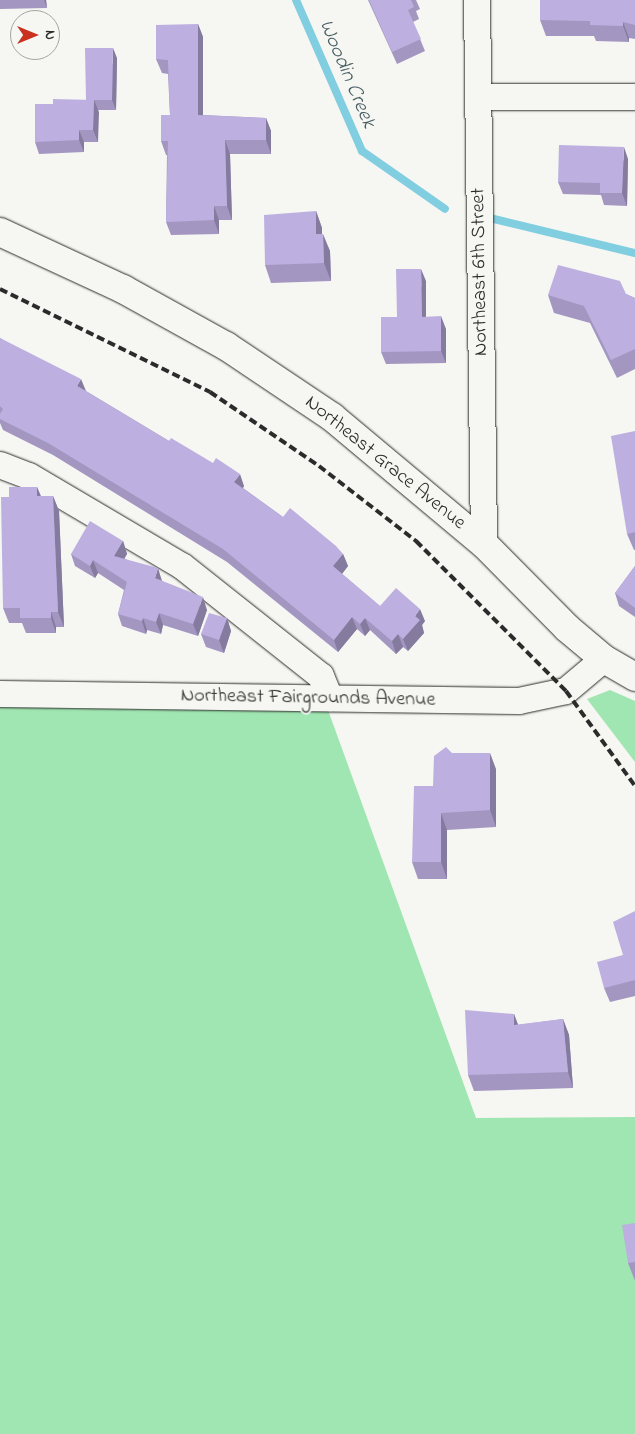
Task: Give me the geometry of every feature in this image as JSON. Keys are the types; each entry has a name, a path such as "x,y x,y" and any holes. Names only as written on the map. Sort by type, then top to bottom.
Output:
{"main road":[{"name":"Northeast Grace Avenue","path":"0,232 123,289 226,346 332,417 484,544 604,659 635,677"}],"street":[{"name":"Northeast 6th Street","path":"477,0 484,544"},
{"path":"478,97 635,97"},
{"path":"0,465 23,472 182,566 321,676 330,698"},
{"name":"Northeast Fairgrounds Avenue","path":"0,694 519,701 566,691 604,659"}],"green space":[{"path":"610,690 635,701 635,762 587,699"},
{"path":"0,705 328,710 476,1118 635,1117 635,1434 0,1434"}],"building":[{"path":"369,0 411,0 414,7 408,10 421,39 392,52"},
{"path":"540,0 635,0 635,25 623,22 623,26 590,25 590,21 540,20"},
{"path":"198,24 198,115 266,118 266,140 225,140 227,206 214,206 214,220 166,222 168,141 161,141 161,115 170,115 168,60 156,59 156,25"},
{"path":"85,48 113,48 112,100 86,100"},
{"path":"53,99 94,100 93,130 79,130 79,140 35,142 35,104 53,104"},
{"path":"559,145 624,147 622,193 600,193 600,183 558,182"},
{"path":"316,211 316,234 323,234 324,263 265,265 264,215"},
{"path":"558,265 620,281 626,294 635,298 635,349 611,360 584,306 548,295"},
{"path":"396,269 421,269 422,317 441,316 441,351 381,352 381,317 397,317"},
{"path":"0,338 81,379 77,386 169,441 171,438 213,463 216,458 240,474 234,482 283,517 290,508 336,546 343,554 333,566 380,606 396,588 420,609 415,616 420,620 403,639 398,634 392,641 365,618 360,624 352,617 334,640 223,549 48,443 0,419 3,409 0,406"},
{"path":"635,431 635,532 627,534 611,436"},
{"path":"9,487 37,487 37,496 53,496 58,612 51,612 51,618 20,618 20,608 3,608 1,497 9,497"},
{"path":"90,521 123,541 114,556 158,568 155,578 203,597 193,624 159,613 156,622 143,618 142,621 118,614 127,582 93,560 90,566 71,554"},
{"path":"635,566 635,608 615,593"},
{"path":"209,613 227,618 219,640 201,634"},
{"path":"446,747 452,753 490,753 490,810 441,813 441,862 412,862 414,786 433,786 434,756"},
{"path":"635,911 635,980 604,988 597,962 623,955 613,922"},
{"path":"465,1010 514,1014 514,1025 563,1019 568,1072 468,1075"},
{"path":"635,1223 635,1262 628,1263 622,1225"}],"waterway":[{"name":"Woodin Creek","path":"296,0 362,151 445,209"},
{"name":"Woodin Creek","path":"494,219 635,253"}],"railway":[{"path":"0,289 210,392 319,466 416,541 566,691 635,786"}]}
